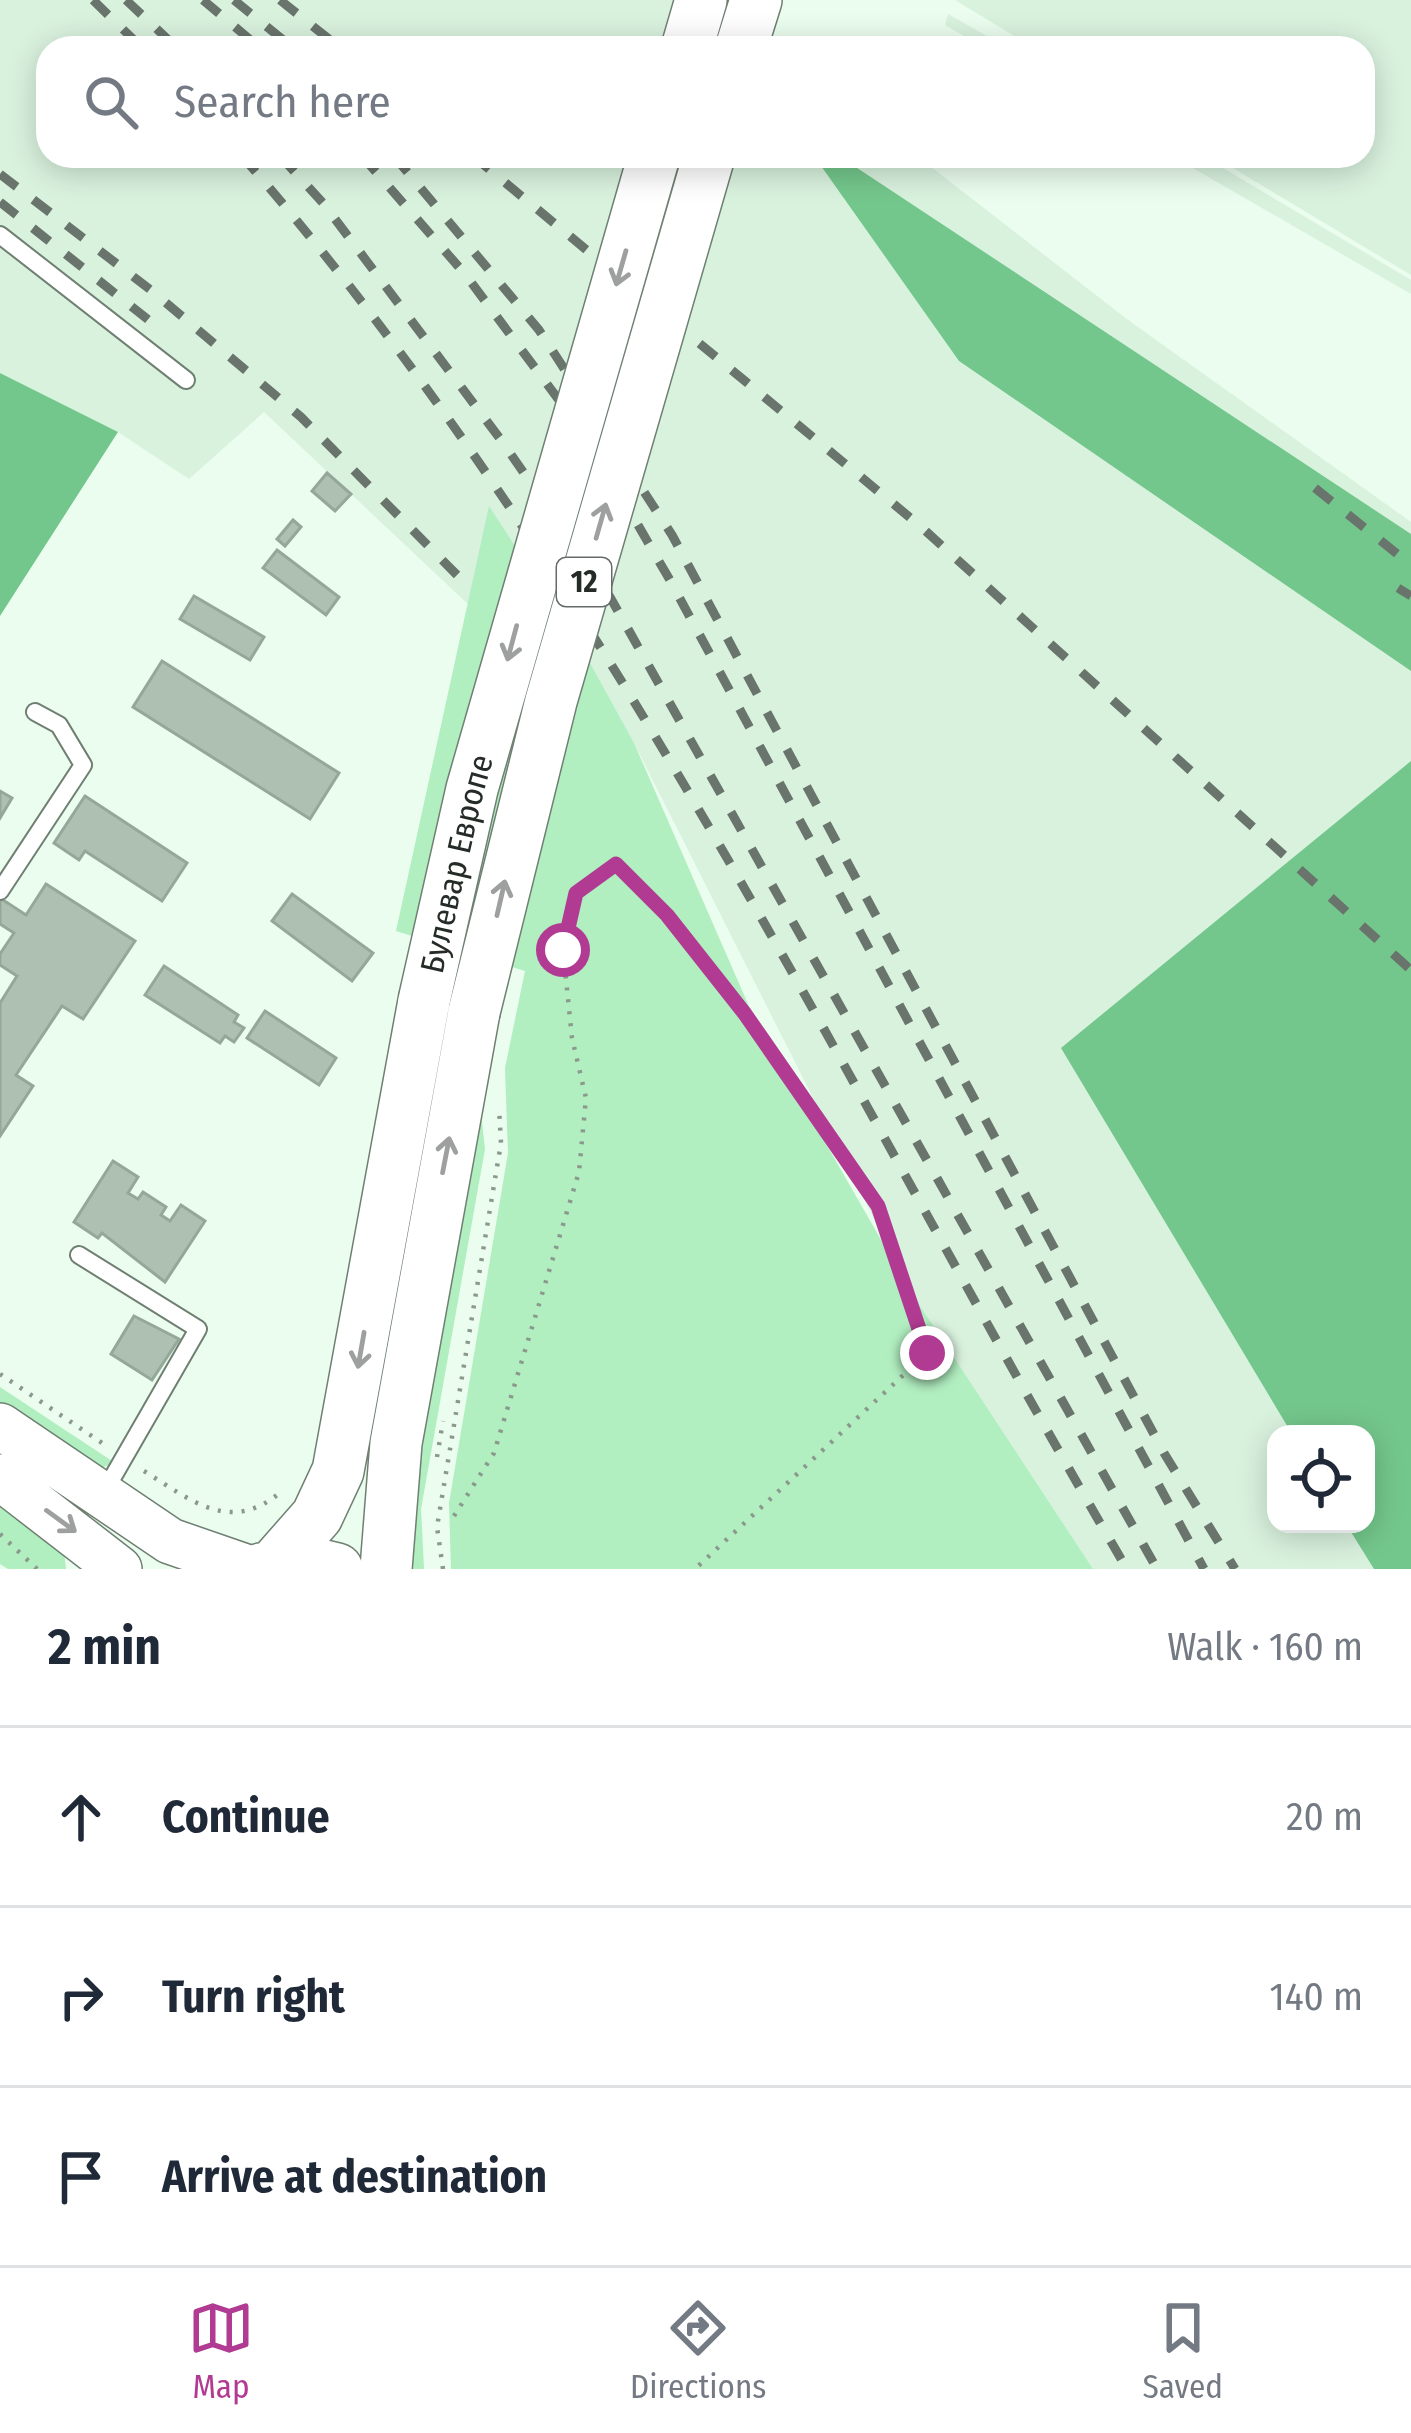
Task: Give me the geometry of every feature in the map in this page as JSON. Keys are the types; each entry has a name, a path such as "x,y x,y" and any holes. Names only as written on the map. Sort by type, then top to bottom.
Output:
{"main road":[{"path":"690,36 701,0"},
{"path":"745,36 756,0"},
{"name":"Булевар Европе","path":"262,1568 298,1543 326,1499 349,1423 424,1001 484,746 651,168"},
{"name":"Булевар Европе","path":"386,1569 386,1517 410,1352 474,1012 550,701 705,168"},
{"path":"0,1426 114,1477 170,1541 262,1568 308,1562 337,1569"},
{"path":"0,1477 119,1569"}],"lane":[{"path":"0,235 186,380"},
{"path":"0,890 83,765 59,725 35,712"},
{"path":"79,1255 198,1329 114,1477"}],"path":[{"path":"454,1516 494,1453 579,1172 586,1098 563,950 576,893 616,864 667,915 745,1014 878,1206 927,1353 695,1569"},
{"path":"443,1569 437,1527 501,1143 498,1094"},
{"path":"0,1374 114,1477 224,1515 259,1508 286,1488 326,1499"},
{"path":"203,1516 220,1522"},
{"path":"386,1517 437,1527"},
{"path":"0,1534 37,1569"}],"shaded area":[{"path":"0,0 719,0 765,36 36,36 36,168 932,168 1128,320 1411,522 1411,1569 1093,1569 911,1292 634,743 490,508 471,607 264,412 189,479 118,432 0,373"},
{"path":"955,0 1411,0 1411,275 1233,168 1375,168 1375,36 1014,36"},
{"path":"948,14 987,36 964,36 945,25"},
{"path":"1193,168 1223,168 1411,280 1411,294"}],"green space":[{"path":"822,168 857,168 1411,534 1411,671 959,361"},
{"path":"0,373 118,432 0,616"},
{"path":"489,506 585,654 634,743 755,1020 911,1292 1093,1569 451,1569 449,1503 508,1153 505,1068 525,971 396,931"},
{"path":"1411,761 1411,1569 1374,1569 1352,1533 1375,1533 1375,1425 1287,1425 1061,1048"},
{"path":"478,1088 485,1149 421,1509 424,1569 405,1569 402,1556"},
{"path":"0,1387 115,1463 101,1468 0,1410"},
{"path":"0,1497 64,1551 66,1569 8,1569 0,1564"}],"building":[{"path":"327,473 351,494 335,511 312,491"},
{"path":"293,520 301,527 285,546 277,539"},
{"path":"277,550 339,597 326,615 263,568"},
{"path":"194,596 264,637 250,660 180,619"},
{"path":"162,661 339,773 310,819 133,707"},
{"path":"0,791 12,798 0,818"},
{"path":"85,796 187,863 162,901 85,851 79,860 54,843"},
{"path":"46,884 135,941 83,1019 62,1006 16,1075 33,1086 0,1136 0,1003 17,976 0,965 0,954 14,933 0,924 0,898 26,915"},
{"path":"292,894 373,953 352,981 272,921"},
{"path":"164,966 238,1015 234,1022 244,1028 234,1042 225,1036 220,1043 145,995"},
{"path":"265,1011 336,1058 319,1085 247,1038"},
{"path":"113,1161 138,1177 128,1193 138,1199 143,1192 166,1207 161,1215 170,1221 181,1205 205,1221 165,1282 102,1233 98,1238 74,1222"},
{"path":"134,1316 179,1339 152,1380 111,1354"}],"railway":[{"path":"93,0 130,36"},
{"path":"126,0 164,36"},
{"path":"203,0 246,36"},
{"path":"234,0 278,36"},
{"path":"280,0 325,36"},
{"path":"252,168 374,318 496,488 610,662 717,841 1127,1569"},
{"path":"291,168 323,203 501,440 610,597 1157,1569"},
{"path":"372,168 465,274 588,439 671,582 1204,1569"},
{"path":"404,168 539,330 672,535 1164,1453 1235,1569"},
{"path":"488,168 919,525 1411,970"},
{"path":"0,174 152,291 301,417 459,577"},
{"path":"0,202 151,322"},
{"path":"1315,488 1411,565"},
{"path":"1398,588 1411,596"}],"route":[{"path":"563,950 576,893 616,864 667,915 745,1014 878,1206 927,1353"}]}
